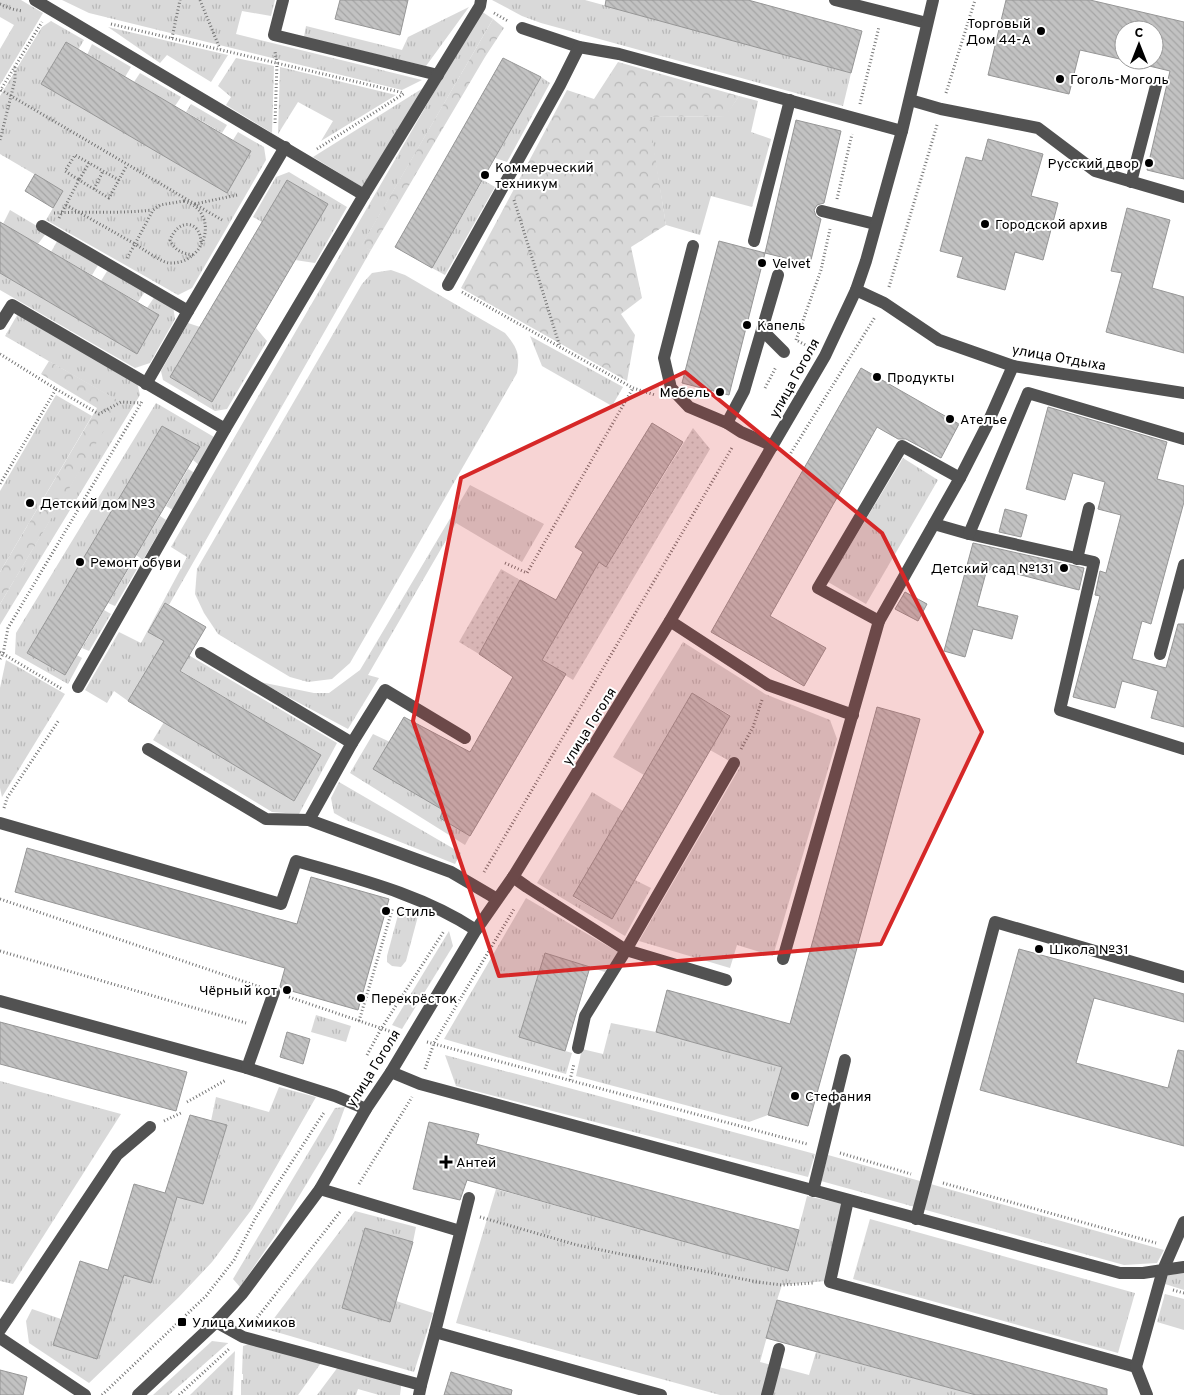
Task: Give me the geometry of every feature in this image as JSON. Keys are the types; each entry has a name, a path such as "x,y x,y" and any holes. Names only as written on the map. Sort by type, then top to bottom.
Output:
{"street":[{"path":"35,0 364,195"},
{"path":"283,0 274,35 438,76"},
{"path":"834,0 927,23"},
{"name":"улица Гоголя","path":"138,1395 216,1322 242,1294 320,1189 366,1109 391,1072 476,930 513,877 670,622 825,356 856,290 866,261 910,100 933,0"},
{"path":"78,687 225,429 481,3"},
{"path":"522,28 579,47 619,54 902,131"},
{"path":"448,285 560,85 579,47"},
{"path":"1131,182 1157,82"},
{"path":"754,241 790,100"},
{"path":"910,100 941,109 1038,128 1096,171 1184,197"},
{"path":"149,385 188,311 261,188 280,144"},
{"path":"828,213 875,224"},
{"path":"47,229 188,311"},
{"path":"693,246 664,358 671,388 689,407 773,446"},
{"path":"727,423 744,391 778,275"},
{"name":"улица Отдыха","path":"856,290 884,303 939,340 1013,366 1184,393"},
{"path":"0,324 12,305 225,429"},
{"path":"763,331 784,352"},
{"path":"782,959 879,621 960,478 986,427 1013,366"},
{"path":"969,534 1028,394 1184,439"},
{"path":"879,621 818,588 902,446 960,478"},
{"path":"1077,559 1089,508"},
{"path":"934,524 969,534 1094,562 1060,710 1184,749"},
{"path":"1160,654 1184,565"},
{"path":"670,622 768,685 853,715"},
{"path":"201,653 352,743"},
{"path":"309,820 352,743 385,690 465,738"},
{"path":"148,749 266,819 309,820 451,872 497,899"},
{"path":"578,1048 585,1016 626,950 734,763"},
{"path":"0,823 281,904 296,861 397,891 453,916 476,930"},
{"path":"513,877 626,950 726,980"},
{"path":"916,1218 995,922 1184,977"},
{"path":"247,1068 274,992"},
{"path":"0,1001 247,1068 335,1096 366,1109"},
{"path":"812,1191 845,1060"},
{"path":"391,1072 420,1084 1120,1273 1143,1273 1184,1267"},
{"path":"0,1330 117,1156 150,1127"},
{"path":"320,1189 460,1231"},
{"path":"216,1322 243,1337 420,1390 469,1198"},
{"path":"848,1200 830,1282 1136,1367"},
{"path":"1147,1395 1136,1367 1163,1270 1184,1222"},
{"path":"435,1332 661,1395"},
{"path":"0,1338 85,1395"},
{"path":"766,1395 779,1349"}],"path":[{"path":"172,38 180,0"},
{"path":"200,0 220,50"},
{"path":"941,109 975,0"},
{"path":"481,3 522,28"},
{"path":"50,9 0,90 236,229"},
{"path":"762,392 784,352 796,340 821,270 828,213 856,118 882,12"},
{"path":"110,24 404,93 302,158"},
{"path":"274,35 280,144"},
{"path":"0,140 15,80 15,66"},
{"path":"119,180 75,155 65,171 109,198 119,180 127,165"},
{"path":"47,229 61,213 89,163"},
{"path":"94,189 103,171"},
{"path":"506,180 512,192 560,347"},
{"path":"120,272 153,210 160,204 184,201 194,204 261,188"},
{"path":"66,204 168,263 183,261 194,255 206,235 205,222 194,204"},
{"path":"50,213 77,211 126,213 153,210"},
{"path":"194,255 181,252 173,247 170,240 174,230 181,225 189,224 201,236 201,246"},
{"path":"448,285 633,388 661,397"},
{"path":"0,354 99,414 121,402 141,403"},
{"path":"0,659 8,628 141,403 149,385"},
{"path":"505,563 527,573 633,388"},
{"path":"0,484 56,389"},
{"path":"476,887 741,432"},
{"path":"2,653 66,691"},
{"path":"734,763 753,727 768,685"},
{"path":"0,823 8,798 59,720"},
{"path":"180,1395 243,1337 350,1199 420,1084 434,1044 527,887"},
{"path":"360,1021 397,891"},
{"path":"0,899 410,1038 823,1148 1173,1248"},
{"path":"367,1055 381,1028 453,916"},
{"path":"0,951 261,1027"},
{"path":"187,1102 247,1068"},
{"path":"102,1395 206,1296 234,1260 256,1218 335,1096"},
{"path":"465,1213 577,1245 757,1282 782,1285 830,1282"}],"highlighted area":[{"path":"685,372 882,533 982,732 881,944 499,976 413,721 461,478"}],"green space":[{"path":"0,0 21,0 43,13 0,85 0,49 14,25 0,17"},
{"path":"62,0 275,0 271,16 242,11 236,34 422,80 402,90 89,13"},
{"path":"492,0 585,0 851,73 843,106 541,23 522,16"},
{"path":"469,7 426,66 304,37 306,26 402,50 408,37"},
{"path":"481,11 493,19 362,245 371,250 169,605 165,603 148,631 337,743 299,814 272,812 153,740 164,722 294,801 321,755 156,656 128,701 114,691 107,703 85,690 119,632 141,643 187,557 171,547"},
{"path":"493,19 504,28 371,250 361,246"},
{"path":"51,21 84,40 78,50 65,43 41,84 226,192 251,151 233,140 238,132 264,147 266,160 192,288 178,295 46,220 63,191 0,154 0,96 42,27"},
{"path":"108,27 228,55 211,82 167,55 160,63"},
{"path":"92,44 131,67 125,77 87,55"},
{"path":"236,58 274,66 272,133 226,105 231,97 218,86"},
{"path":"618,62 739,96 726,116 649,117 666,225 631,247 642,298 621,314 635,335 627,381 461,288 567,90 594,99"},
{"path":"280,67 396,95 321,141 333,121 298,102 278,134"},
{"path":"140,73 181,97 175,106 134,82"},
{"path":"541,77 550,83 507,162 495,158"},
{"path":"428,85 362,187 313,157"},
{"path":"739,96 758,101 751,132 771,139 752,207 711,196 700,235 666,225 648,117 725,116"},
{"path":"191,104 227,125 222,133 186,112"},
{"path":"289,172 347,207 315,263 295,260 328,204 287,180 262,222 253,217 276,177"},
{"path":"483,180 495,187 445,275 432,268"},
{"path":"10,210 47,232 38,244 3,224"},
{"path":"59,238 100,262 92,275 51,252"},
{"path":"109,268 146,290 138,302 101,281"},
{"path":"391,270 405,275 505,333 517,352 517,373 350,663 332,679 308,682 290,677 218,634 204,613 195,594 197,569 362,284 372,273"},
{"path":"0,273 137,354 159,315 147,308 155,296 173,306 175,319 150,363 135,368 0,290"},
{"path":"19,312 137,382 140,395 0,625 0,604 120,402 5,336"},
{"path":"188,323 200,327 171,377 211,401 256,328 267,341 227,409 215,411 163,380 161,371"},
{"path":"530,336 623,387 612,406 542,366"},
{"path":"49,361 121,402 0,604 0,572 97,408 41,374"},
{"path":"56,395 92,416 0,572 0,491"},
{"path":"156,403 214,437 199,465 193,460 200,447 162,426 27,653 65,675 77,655 82,658 68,684 15,654 16,633"},
{"path":"693,428 710,449 573,680 542,660 599,562 607,566"},
{"path":"903,458 938,480 866,604 828,582"},
{"path":"188,469 195,473 173,510 166,506"},
{"path":"470,485 544,524 522,562 456,523 368,675 379,678 348,729 260,682 314,693 329,693 360,670"},
{"path":"160,516 166,520 143,560 136,555"},
{"path":"131,565 137,569 115,606 108,603"},
{"path":"501,569 520,580 479,654 459,642"},
{"path":"104,610 111,614 89,651 82,648"},
{"path":"683,642 765,694 830,720 837,739 773,956 737,945 730,968 639,941 740,767 710,750 730,715 692,693 644,775 613,757"},
{"path":"6,660 65,694 2,797 0,788 0,688"},
{"path":"373,734 390,742 443,810 440,818 470,836 465,845 350,773"},
{"path":"339,782 461,853 455,864 348,821 334,813 331,798"},
{"path":"592,792 623,811 573,897 612,919 635,880 651,888 625,936 537,883"},
{"path":"526,898 618,952 605,972 545,953 519,1037 572,1053 566,1074 444,1039"},
{"path":"410,909 415,911 418,916 406,961 401,967 392,966 387,962 387,956 398,915 404,910"},
{"path":"449,931 453,946 402,1029 392,1025"},
{"path":"316,1015 351,1026 346,1042 311,1032"},
{"path":"611,1023 656,1032 782,1067 768,1115 749,1122 576,1076 582,1049 603,1054"},
{"path":"445,1055 815,1154 808,1177 456,1086"},
{"path":"0,1081 121,1114 13,1284 0,1281"},
{"path":"279,1087 316,1097 252,1209 212,1262 179,1297 89,1383 29,1343 26,1321 32,1309 61,1319 53,1345 97,1359 124,1275 151,1283 177,1197 203,1204 227,1125 211,1121 216,1097 269,1112"},
{"path":"345,1107 333,1140 275,1236 240,1287 233,1279 335,1108"},
{"path":"828,1155 1164,1250 1157,1263 1124,1265 821,1181"},
{"path":"496,1189 788,1271 807,1196 843,1204 826,1281 782,1285 760,1362 809,1375 816,1352 976,1395 720,1395 456,1323"},
{"path":"355,1211 416,1227 413,1242 365,1228 342,1308 389,1322 396,1301 433,1313 414,1372 266,1329"},
{"path":"870,1219 1135,1293 1118,1353 853,1279"},
{"path":"1184,1273 1184,1290 1165,1284 1168,1275"},
{"path":"1165,1294 1184,1299 1184,1330 1157,1322"},
{"path":"212,1341 228,1343 169,1395 153,1395"},
{"path":"249,1344 321,1363 298,1395 241,1395 243,1346"},
{"path":"235,1351 233,1395 190,1395"},
{"path":"341,1363 402,1380 400,1395 379,1395 358,1389 356,1395 317,1395"}],"building":[{"path":"340,0 408,0 400,35 335,19"},
{"path":"606,0 748,0 862,31 851,73 605,6"},
{"path":"1006,0 1090,0 1184,22 1184,179 1147,170 1170,71 1164,70 1164,20 1114,20 1114,58 1080,50 1069,94 988,75"},
{"path":"66,42 251,151 227,193 41,84"},
{"path":"503,58 541,77 432,268 395,247"},
{"path":"796,120 841,131 824,203 817,205 814,210 816,216 821,219 810,264 765,253"},
{"name":"Городской архив","path":"988,139 1043,154 1031,196 1058,203 1043,260 1015,252 1005,290 957,277 963,257 940,251 966,157 982,161"},
{"path":"35,174 63,191 53,208 25,191"},
{"path":"287,180 328,204 212,402 170,377"},
{"path":"1127,208 1170,220 1152,288 1184,297 1184,353 1106,332 1122,273 1111,271"},
{"path":"0,222 159,315 137,354 0,273"},
{"path":"719,241 765,253 729,395 682,383"},
{"path":"861,368 959,424 941,458 906,439 898,439 877,427 770,616 826,648 804,686 711,632"},
{"path":"1048,407 1167,442 1157,479 1184,486 1184,502 1151,624 1142,621 1132,659 1166,668 1178,624 1184,624 1184,727 1151,718 1158,691 1122,681 1115,708 1073,697 1100,596 1095,595 1100,571 1106,573 1121,515 1098,509 1105,482 1073,473 1065,500 1026,489"},
{"path":"652,423 683,442 606,567 599,562 542,660 566,674 470,836 440,818 443,810 373,769 404,717 470,752 513,677 479,654 520,580 556,600 583,552 575,547"},
{"path":"162,426 200,447 65,675 27,653"},
{"path":"1005,509 1027,515 1021,537 999,532"},
{"path":"973,543 1084,568 1079,590 990,567 990,570 987,569 977,606 1018,616 1012,639 973,629 965,657 944,651"},
{"path":"905,592 927,604 918,621 895,609"},
{"path":"165,603 206,627 180,671 321,755 294,801 128,701 164,641 148,632"},
{"path":"692,693 730,716 612,919 573,896"},
{"path":"877,707 920,719 808,1126 768,1115 782,1067 656,1032 667,990 790,1024"},
{"path":"27,848 297,924 311,877 389,899 358,1010 281,988 285,968 15,892"},
{"path":"1019,949 1184,994 1184,1022 1094,998 1076,1063 1168,1088 1178,1050 1184,1051 1184,1146 980,1090"},
{"path":"545,953 590,967 565,1051 519,1037"},
{"path":"0,1022 187,1072 176,1111 0,1064"},
{"path":"287,1032 310,1039 303,1064 280,1057"},
{"path":"190,1115 227,1125 203,1204 177,1197 151,1283 124,1275 97,1359 53,1345 80,1261 108,1270 134,1184 165,1193"},
{"path":"429,1122 479,1134 476,1144 799,1230 788,1271 467,1180 460,1200 413,1189"},
{"path":"365,1228 413,1242 390,1322 342,1308"},
{"path":"777,1300 1107,1389 1107,1395 976,1395 766,1338"},
{"path":"0,1370 27,1377 23,1395 0,1395"},
{"path":"451,1372 512,1390 511,1395 444,1395"}],"place":[{"name":"Торговый Дом 44-А","path":"1041,31"},
{"name":"Гоголь-Моголь","path":"1060,79"},
{"name":"Русский двор","path":"1149,163"},
{"name":"Коммерческий техникум","path":"485,175"},
{"name":"Городской архив","path":"985,224"},
{"name":"Velvet","path":"762,263"},
{"name":"Капель","path":"747,325"},
{"name":"Продукты","path":"877,377"},
{"name":"Мебель","path":"720,392"},
{"name":"Ателье","path":"950,419"},
{"name":"Детский дом №3","path":"30,503"},
{"name":"Ремонт обуви","path":"80,562"},
{"name":"Детский сад №131","path":"1064,568"},
{"name":"Стиль","path":"386,911"},
{"name":"Школа №31","path":"1039,949"},
{"name":"Чёрный кот","path":"287,990"},
{"name":"Перекрёсток","path":"361,998"},
{"name":"Стефания","path":"795,1096"},
{"name":"Антей","path":"446,1162"},
{"name":"Улица Химиков","path":"182,1322"}]}
